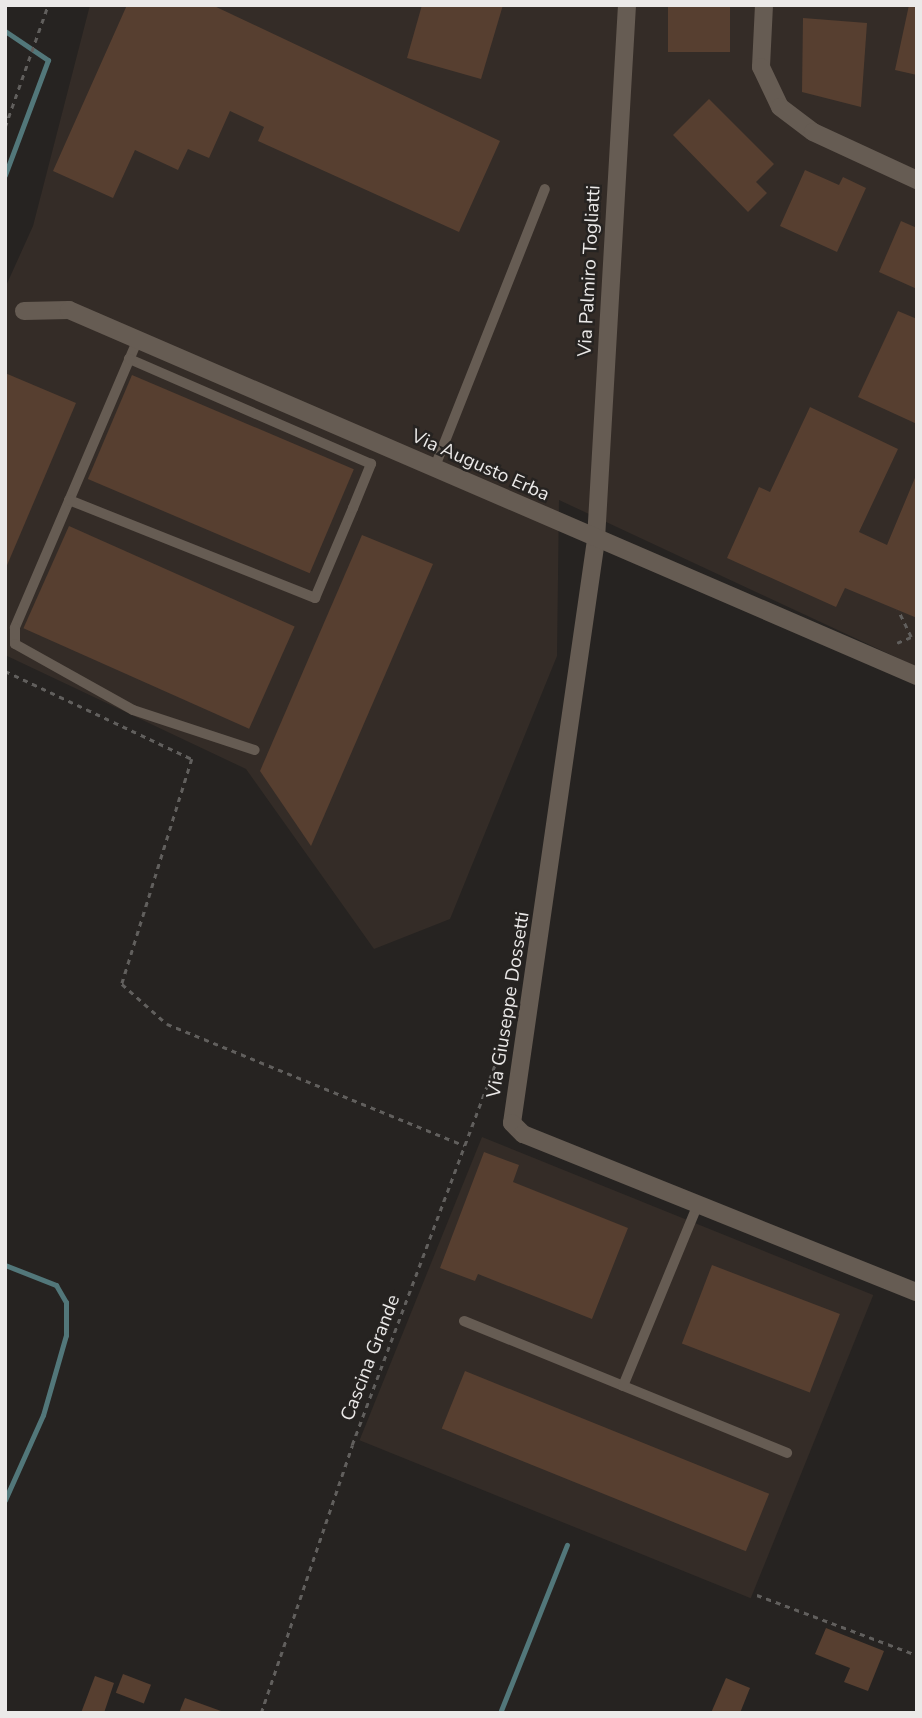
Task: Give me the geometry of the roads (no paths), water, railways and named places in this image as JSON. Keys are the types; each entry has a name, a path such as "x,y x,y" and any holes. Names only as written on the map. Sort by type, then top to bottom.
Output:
{"street":[{"name":"Via Palmiro Togliatti","path":"596,540 628,5"},
{"path":"764,5 762,73 780,107 813,132 917,180"},
{"name":"Via Augusto Erba","path":"24,311 69,310 596,540 917,676"},
{"name":"Via Giuseppe Dossetti","path":"596,540 515,1129 917,1292"}],"lane":[{"path":"434,468 545,189"},
{"path":"138,339 15,628 15,644 133,710 255,750"},
{"path":"69,500 315,598 371,464 129,359"},
{"path":"623,1386 698,1204"},
{"path":"464,1321 787,1454"}],"waterway":[{"path":"5,31 48,60 5,175"},
{"path":"5,1265 56,1285 66,1302 66,1335 43,1415 5,1500"},
{"path":"500,1713 567,1545"}]}
